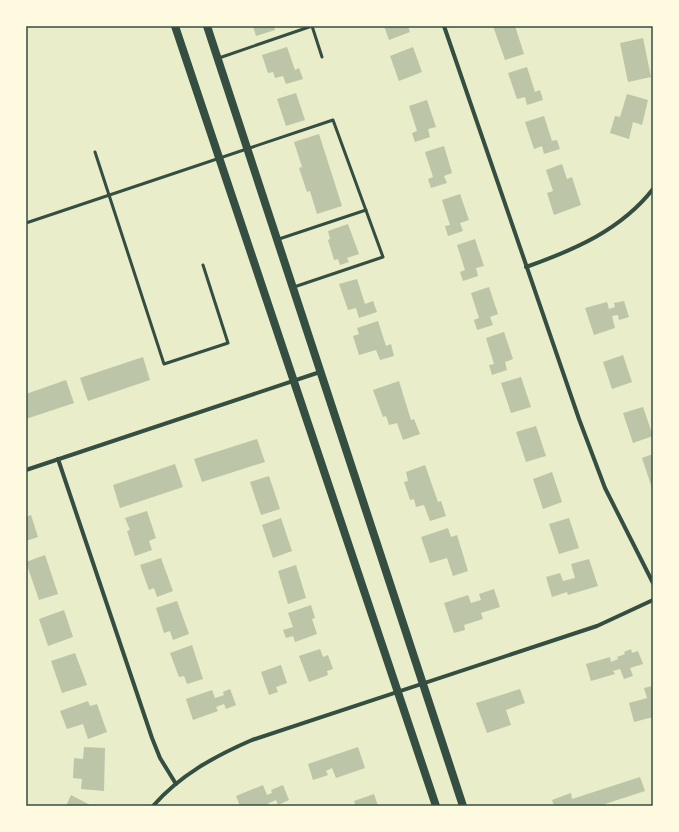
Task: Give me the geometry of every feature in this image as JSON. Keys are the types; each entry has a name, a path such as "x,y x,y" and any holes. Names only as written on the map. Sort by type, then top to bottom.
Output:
{"main road":[{"path":"175,26 436,806"},
{"path":"207,26 463,806"}],"street":[{"path":"444,26 579,419 605,488 653,583"},
{"path":"526,267 570,251 607,231 631,213 653,189"},
{"path":"26,470 320,372"},
{"path":"58,459 152,738 160,758 176,784"},
{"path":"152,806 176,784 198,767 226,751 252,740 597,626 653,600"}],"lane":[{"path":"218,58 312,26 322,57"},
{"path":"26,223 248,150 333,120 383,257 293,288"},
{"path":"96,152 164,364 228,343 203,265"},
{"path":"277,239 366,210"}],"building":[{"path":"253,26 274,26 275,30 256,36"},
{"path":"384,26 408,26 410,32 389,40"},
{"path":"493,26 515,26 524,54 505,60"},
{"path":"643,38 651,77 628,82 620,43"},
{"path":"287,47 295,70 299,68 303,79 286,84 283,76 275,78 273,72 268,73 262,55"},
{"path":"413,47 422,72 399,81 390,56"},
{"path":"527,67 535,92 540,90 543,100 527,105 525,97 517,99 508,73"},
{"path":"296,93 305,120 286,126 277,99"},
{"path":"627,94 648,100 642,125 633,122 629,139 610,133 615,116 620,117"},
{"path":"427,100 436,127 428,129 430,137 415,142 412,133 417,131 409,106"},
{"path":"544,116 552,141 557,140 560,149 544,154 542,146 534,149 525,122"},
{"path":"319,134 342,206 317,214 310,191 307,192 299,168 302,167 294,142"},
{"path":"444,146 452,173 444,176 447,183 431,188 428,179 433,177 425,152"},
{"path":"562,164 567,179 572,177 581,205 554,215 547,193 553,191 546,170"},
{"path":"460,194 469,220 460,223 463,231 448,236 445,226 450,225 442,200"},
{"path":"348,224 359,254 347,258 349,262 340,265 338,259 334,260 328,240 330,239 328,231"},
{"path":"475,239 484,266 476,268 478,276 463,281 460,272 465,270 457,245"},
{"path":"357,279 365,304 373,301 377,312 359,318 356,308 348,310 339,284"},
{"path":"489,287 498,314 490,317 493,325 477,330 474,320 479,318 471,293"},
{"path":"624,301 629,317 619,320 618,315 612,316 615,328 594,335 585,308 607,302 609,309 615,307 614,303"},
{"path":"378,321 386,346 391,344 394,356 380,360 376,350 359,355 353,336 359,334 357,328"},
{"path":"504,332 513,359 505,362 507,370 492,375 489,365 494,364 486,338"},
{"path":"623,355 632,382 612,389 603,362"},
{"path":"143,357 150,380 88,401 80,378"},
{"path":"521,377 531,407 511,413 501,383"},
{"path":"66,380 74,403 26,419 26,394"},
{"path":"399,381 411,420 414,419 420,434 403,440 397,423 389,425 386,416 383,417 373,390"},
{"path":"643,407 653,436 633,443 623,413"},
{"path":"536,426 546,456 526,462 516,432"},
{"path":"257,439 265,462 202,482 194,459"},
{"path":"653,454 653,491 642,458"},
{"path":"175,464 183,487 120,508 113,485"},
{"path":"425,465 438,502 441,501 446,516 430,521 424,505 416,507 414,499 410,500 404,482 408,481 406,472"},
{"path":"552,472 562,502 543,509 533,479"},
{"path":"269,476 280,509 261,515 250,482"},
{"path":"147,511 156,538 149,541 152,550 135,556 127,531 130,530 125,518"},
{"path":"31,515 38,537 26,541 26,517"},
{"path":"281,518 292,551 273,558 262,525"},
{"path":"569,518 579,548 559,554 549,524"},
{"path":"448,528 451,537 457,535 468,571 453,576 447,558 430,563 421,537"},
{"path":"45,555 58,594 39,600 26,562"},
{"path":"161,558 173,591 157,597 154,588 149,590 140,565"},
{"path":"589,559 598,586 568,595 567,592 552,597 546,577 560,573 563,581 575,578 571,564"},
{"path":"296,565 306,598 288,604 278,571"},
{"path":"494,589 500,607 481,613 483,619 464,625 465,630 454,633 444,603 468,595 471,603 481,600 479,594"},
{"path":"177,601 189,634 173,640 170,631 164,633 156,608"},
{"path":"311,605 315,618 312,619 317,634 295,642 293,636 286,638 283,630 293,627 288,613"},
{"path":"64,610 73,637 48,646 39,619"},
{"path":"192,645 203,679 187,684 184,676 179,677 170,653"},
{"path":"320,649 323,657 328,655 333,669 327,671 328,675 309,682 299,656"},
{"path":"631,649 632,653 638,651 643,664 630,668 633,676 624,679 620,669 613,671 615,674 591,681 586,664 610,657 611,662 618,659 617,657 625,654 624,652"},
{"path":"75,653 87,685 62,693 51,661"},
{"path":"281,665 287,683 276,687 278,692 269,695 261,672"},
{"path":"653,686 653,717 634,722 629,703 647,698 644,688"},
{"path":"230,689 236,705 226,709 224,704 216,707 218,711 193,720 186,699 212,690 215,698 224,695 223,692"},
{"path":"520,689 525,703 506,710 511,725 487,733 476,703"},
{"path":"88,701 90,706 97,704 107,732 88,739 83,724 67,729 60,711"},
{"path":"84,747 105,748 104,791 81,789 82,779 73,778 74,758 83,759"},
{"path":"358,747 365,768 336,778 332,768 326,771 328,775 313,780 308,764"},
{"path":"640,777 645,791 605,804 606,806 554,806 552,800 571,793 572,799"},
{"path":"263,785 267,795 272,793 271,790 283,785 289,800 278,805 276,800 267,804 269,806 240,806 236,796"},
{"path":"374,794 378,806 356,806 354,801"},
{"path":"71,795 92,806 66,806"}]}
